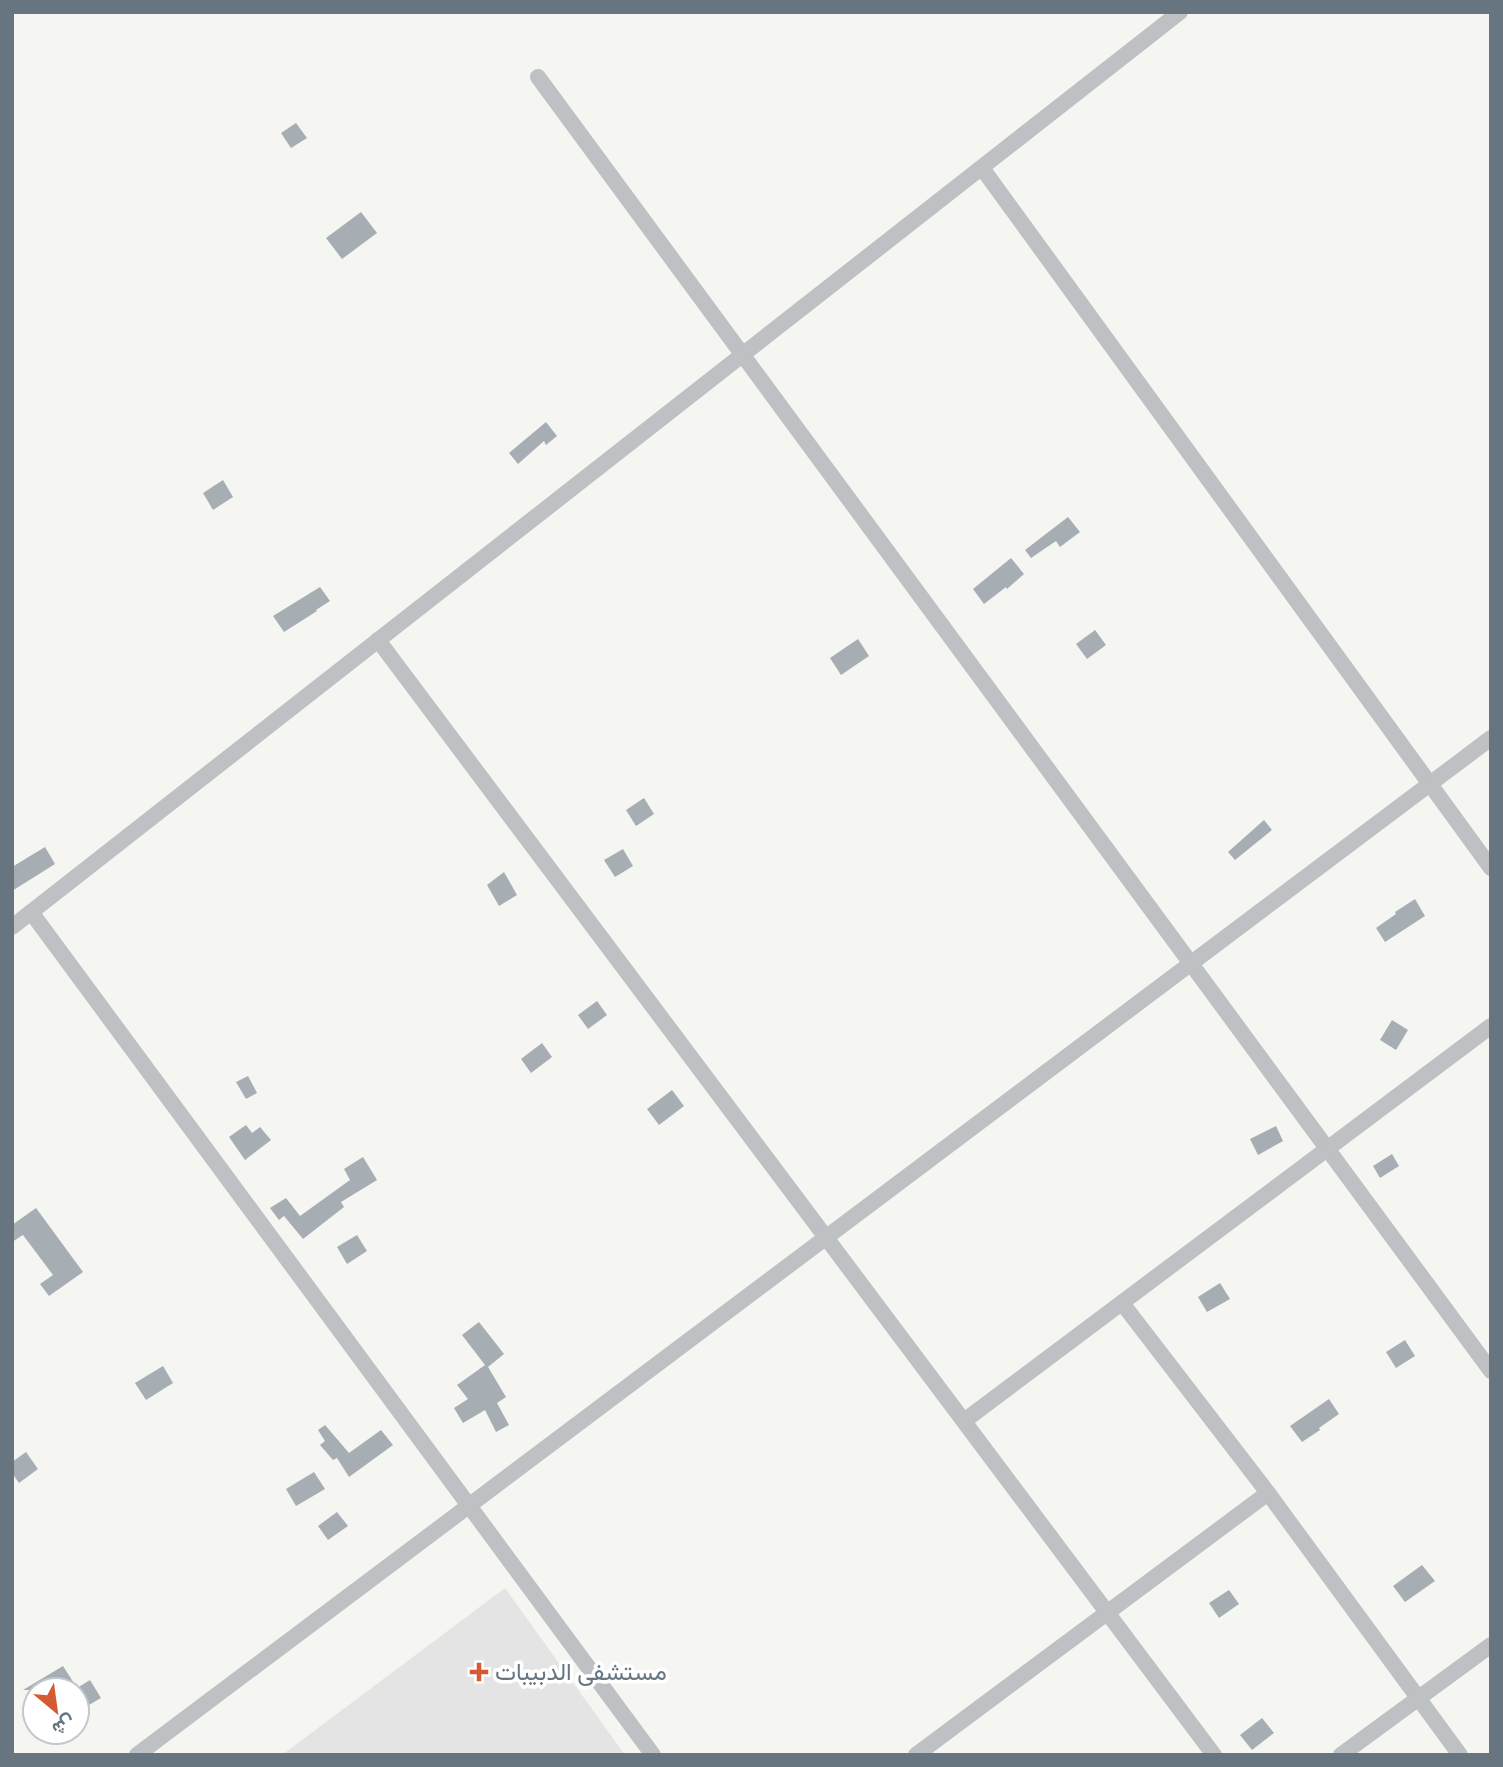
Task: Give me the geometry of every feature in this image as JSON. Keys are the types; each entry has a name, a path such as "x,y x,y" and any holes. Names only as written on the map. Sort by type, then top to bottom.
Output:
{"street":[{"path":"12,927 1180,12"},
{"path":"538,78 1491,1371"},
{"path":"982,168 1491,869"},
{"path":"378,640 1213,1755"},
{"path":"137,1755 1491,738"},
{"path":"31,912 653,1755"},
{"path":"964,1421 1491,1026"},
{"path":"1122,1303 1268,1493 1460,1755"},
{"path":"916,1755 1268,1493"},
{"path":"1341,1755 1491,1645"}],"shaded area":[{"name":"مستشفى الدبيبات","path":"505,1588 625,1755 282,1755"}],"building":[{"path":"296,123 307,138 291,148 281,133"},
{"path":"361,212 377,233 342,259 326,238"},
{"path":"546,422 557,436 546,445 544,441 518,464 509,453"},
{"path":"223,480 233,497 213,510 203,493"},
{"path":"1068,517 1080,532 1060,547 1056,541 1031,558 1025,550"},
{"path":"1011,558 1024,574 984,604 973,589"},
{"path":"320,587 330,601 284,632 273,616"},
{"path":"1095,630 1106,645 1087,659 1076,644"},
{"path":"858,639 869,656 841,675 830,658"},
{"path":"644,798 654,814 636,826 626,810"},
{"path":"1264,820 1272,830 1235,860 1228,852"},
{"path":"45,847 55,864 12,891 12,867"},
{"path":"623,849 633,866 615,877 604,860"},
{"path":"504,872 517,895 499,906 487,885"},
{"path":"1415,899 1425,916 1385,942 1376,928"},
{"path":"597,1001 607,1015 588,1029 578,1015"},
{"path":"1392,1020 1408,1030 1396,1050 1380,1040"},
{"path":"542,1043 552,1057 531,1073 521,1059"},
{"path":"248,1076 257,1093 246,1099 236,1082"},
{"path":"672,1090 684,1106 659,1125 647,1109"},
{"path":"246,1125 252,1133 260,1127 271,1140 245,1160 229,1137"},
{"path":"1276,1126 1283,1141 1258,1155 1250,1139"},
{"path":"1392,1154 1399,1166 1380,1178 1373,1166"},
{"path":"363,1157 377,1180 341,1202 344,1207 303,1239 284,1216 279,1220 270,1208 286,1198 300,1216 350,1180 344,1169"},
{"path":"36,1208 83,1272 49,1296 40,1284 53,1275 23,1235 12,1242 12,1225"},
{"path":"357,1235 367,1251 347,1264 337,1247"},
{"path":"1220,1283 1230,1299 1207,1312 1198,1297"},
{"path":"479,1322 504,1354 488,1367 506,1397 497,1403 509,1425 496,1432 485,1410 463,1423 454,1408 468,1399 457,1385 485,1365 462,1335"},
{"path":"1405,1340 1415,1356 1396,1368 1386,1352"},
{"path":"163,1366 173,1383 146,1400 135,1383"},
{"path":"1329,1399 1339,1414 1302,1442 1290,1426"},
{"path":"325,1425 349,1453 381,1430 393,1445 349,1477 337,1458 333,1460 320,1445 325,1441 318,1430"},
{"path":"26,1452 38,1469 19,1483 12,1473 12,1462"},
{"path":"314,1472 325,1489 296,1506 286,1489"},
{"path":"337,1512 348,1526 328,1540 318,1526"},
{"path":"1422,1565 1435,1581 1405,1602 1393,1586"},
{"path":"1229,1590 1239,1604 1219,1618 1209,1603"},
{"path":"63,1666 69,1676 46,1676"},
{"path":"91,1682 101,1698 91,1704"},
{"path":"1262,1718 1274,1733 1252,1750 1240,1735"}],"place":[{"name":"مستشفى الدبيبات","path":"479,1672"}]}
